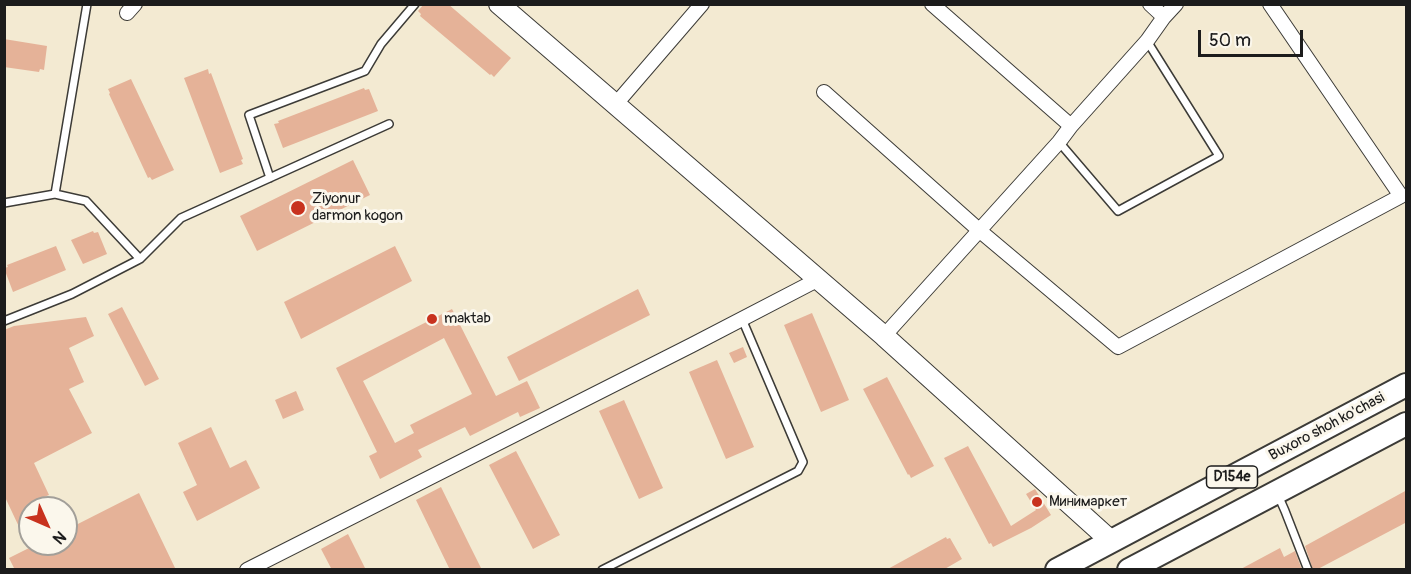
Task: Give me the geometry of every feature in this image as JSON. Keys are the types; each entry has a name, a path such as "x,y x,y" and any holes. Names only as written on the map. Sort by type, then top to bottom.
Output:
{"main road":[{"name":"Buxoro shoh ko'chasi","path":"1057,570 1407,385"},
{"name":"D154e","path":"1129,570 1407,424"}],"street":[{"path":"498,4 884,336 1110,541"},
{"path":"615,105 702,4"},
{"path":"932,4 1071,126"},
{"path":"1150,4 1164,17"},
{"path":"884,336 1059,142 1147,41 1176,4"},
{"path":"824,92 980,231 1118,346 1401,196 1270,4"},
{"path":"247,570 817,280"}],"lane":[{"path":"55,194 87,4"},
{"path":"270,177 249,115 365,71 381,44 415,4"},
{"path":"1059,142 1118,211 1219,156 1147,41"},
{"path":"4,321 72,294 140,259 181,218 389,124"},
{"path":"4,203 55,194 86,201 140,259"},
{"path":"602,570 798,471 802,462 742,319"},
{"path":"1276,493 1308,570"}],"building":[{"path":"424,4 448,4 511,58 494,77 490,75 420,16 418,11"},
{"path":"4,39 47,46 44,70 40,69 39,72 4,67"},
{"path":"208,69 243,159 241,160 243,164 220,173 184,78"},
{"path":"131,79 174,170 152,180 148,178 109,94 108,89"},
{"path":"364,88 369,89 378,111 283,148 274,124 279,123 278,121"},
{"path":"353,160 370,195 257,251 240,216"},
{"path":"93,231 98,232 107,254 83,264 71,240"},
{"path":"56,246 66,270 13,292 4,268"},
{"path":"395,246 412,281 301,339 284,302"},
{"path":"638,289 650,315 519,381 507,357"},
{"path":"122,307 159,379 145,386 108,314"},
{"path":"452,309 496,396 527,381 540,408 520,417 518,412 470,436 465,427 418,450 422,457 380,479 369,456 377,452 336,368","holes":["444,338 472,394 410,425 414,433 395,443 363,381"]},
{"path":"812,313 849,400 821,412 784,325"},
{"path":"86,317 94,336 69,348 84,382 69,389 92,433 34,463 49,495 18,496 18,525 4,495 4,330 14,326"},
{"path":"743,347 747,357 734,363 729,353"},
{"path":"717,360 754,447 726,459 689,372"},
{"path":"887,377 934,466 911,478 863,389"},
{"path":"296,391 304,410 283,419 275,400"},
{"path":"624,400 663,488 639,499 599,411"},
{"path":"211,427 230,468 246,460 260,488 197,521 183,492 197,485 178,443"},
{"path":"968,446 1011,526 1036,510 1026,494 1035,489 1051,515 993,547 991,543 989,544 944,458"},
{"path":"516,451 560,535 533,549 489,465"},
{"path":"441,487 482,570 450,570 416,500"},
{"path":"1407,490 1407,522 1313,570 1305,546"},
{"path":"139,493 176,570 15,570 9,558 18,554 18,556 78,556 78,524"},
{"path":"348,534 366,570 332,570 321,549"},
{"path":"946,537 950,538 962,559 943,570 886,570"},
{"path":"1280,548 1284,557 1295,551 1302,570 1239,570"}],"place":[{"name":"Ziyonur darmon kogon","path":"298,208"},
{"name":"maktab","path":"432,319"},
{"name":"Минимаркет","path":"1037,502"}]}
